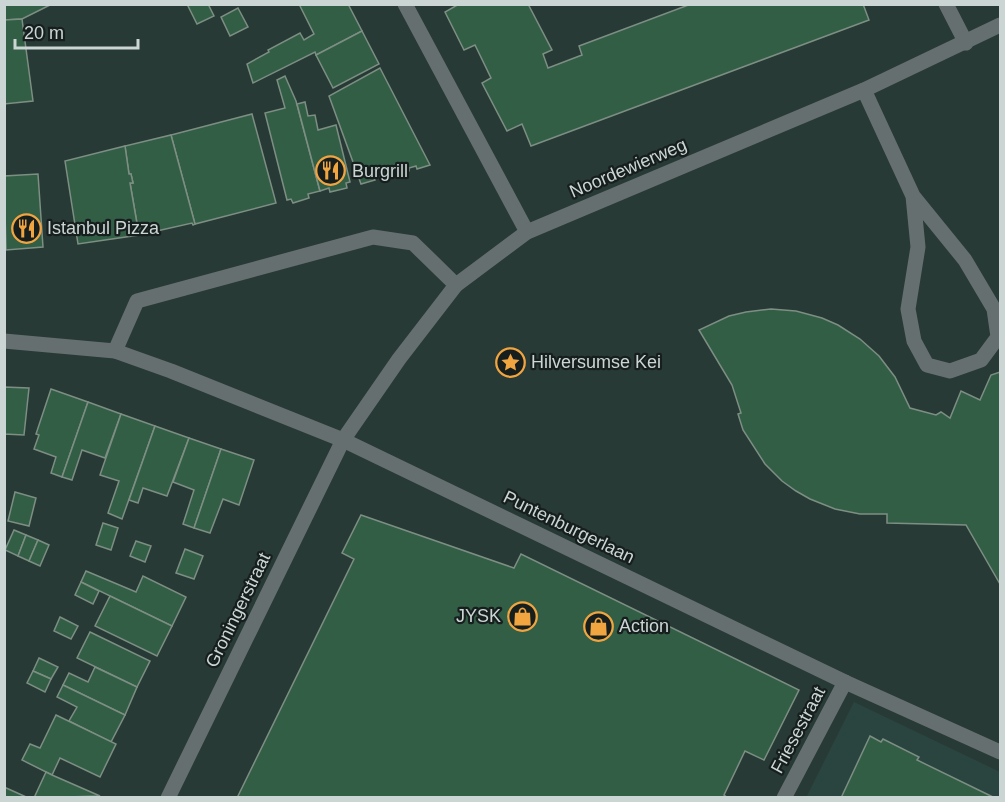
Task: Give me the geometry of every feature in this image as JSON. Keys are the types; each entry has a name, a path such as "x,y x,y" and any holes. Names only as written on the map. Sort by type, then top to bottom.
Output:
{"street":[{"path":"405,4 527,232"},
{"path":"946,4 966,43"},
{"name":"Noordewierweg","path":"343,440 399,359 456,285 527,232 864,90 1000,25"},
{"path":"864,90 913,196 965,260 994,309 998,337 981,360 950,372 927,365 914,340 908,309 918,247 913,196"},
{"path":"115,351 137,301 373,237 413,243 456,285"},
{"name":"Puntenburgerlaan","path":"4,341 115,351 343,440 845,682 1000,753"},
{"name":"Groningerstraat","path":"168,798 343,440"},
{"name":"Friesestraat","path":"784,798 845,682"}],"shaded area":[{"path":"854,702 1000,772 1000,797 806,798"}],"building":[{"path":"4,4 52,4 22,19 4,20"},
{"path":"187,4 208,4 214,16 197,24"},
{"path":"299,4 348,4 362,31 316,55 315,52 253,83 247,64 300,33 304,40 314,34"},
{"path":"459,4 528,4 552,50 543,54 548,68 582,55 579,46 691,4 863,4 869,20 531,146 522,124 507,131 482,83 491,78 475,45 464,50 445,12"},
{"path":"238,8 248,27 230,36 221,17"},
{"path":"22,19 33,101 4,104 4,20"},
{"path":"362,31 379,64 333,88 316,55"},
{"path":"380,68 430,165 417,169 416,166 409,168 409,171 382,178 381,175 374,177 375,180 361,184 329,96"},
{"path":"285,76 296,101 320,191 308,194 309,198 293,203 291,199 287,200 265,113 285,108 277,80"},
{"path":"305,102 308,116 315,115 318,130 336,125 350,182 346,183 347,188 330,192 329,188 320,191 297,104"},
{"path":"252,114 276,203 195,224 171,135"},
{"path":"171,135 195,224 139,235 130,183 133,183 131,174 129,174 125,146"},
{"path":"125,146 129,174 131,174 133,183 130,183 139,235 78,244 65,161"},
{"path":"38,174 43,247 6,250 4,176"},
{"path":"771,309 796,311 822,318 860,339 879,356 895,377 910,408 936,415 941,412 950,418 961,391 980,400 991,375 1000,372 1000,584 966,525 887,523 887,514 860,514 835,509 796,491 765,464 743,430 738,414 741,413 732,385 699,330 729,316"},
{"path":"4,387 29,388 24,435 4,434"},
{"path":"51,389 88,402 62,477 51,473 56,457 34,449 39,435 36,434"},
{"path":"88,402 121,414 105,458 82,450 72,480 62,477"},
{"path":"121,414 155,426 122,519 108,513 119,481 100,475"},
{"path":"155,426 189,438 167,496 143,488 138,503 129,500"},
{"path":"189,438 221,449 194,528 183,524 194,490 173,482"},
{"path":"221,449 254,460 239,505 223,499 210,533 194,528"},
{"path":"15,492 36,498 29,526 8,521"},
{"path":"361,515 514,568 521,554 799,690 764,760 745,751 724,795 728,798 237,798 354,559 342,553"},
{"path":"103,523 118,528 111,550 96,545"},
{"path":"14,530 26,535 18,556 5,550"},
{"path":"26,535 38,540 29,561 18,556"},
{"path":"38,540 49,545 40,566 29,561"},
{"path":"136,541 151,546 145,562 130,556"},
{"path":"185,549 203,556 194,579 176,573"},
{"path":"86,571 136,592 143,576 186,597 172,626 81,582"},
{"path":"81,582 99,591 93,604 75,595"},
{"path":"110,596 172,626 157,656 95,626"},
{"path":"60,617 78,626 71,639 54,631"},
{"path":"90,632 150,661 137,687 77,658"},
{"path":"39,658 58,667 51,679 33,671"},
{"path":"95,667 137,687 125,715 63,685 69,673 88,682"},
{"path":"33,671 51,679 45,692 27,683"},
{"path":"63,685 125,715 111,742 69,721 77,707 57,697"},
{"path":"56,715 116,744 100,777 60,758 52,775 22,760 30,744 40,748"},
{"path":"870,736 881,742 883,739 919,757 917,760 995,798 841,798"},
{"path":"46,772 52,775 100,796 34,798"},
{"path":"4,787 24,796 28,798 4,798"}],"place":[{"name":"Burgrill","path":"331,171"},
{"name":"Istanbul Pizza","path":"26,228"},
{"name":"Hilversumse Kei","path":"510,362"},
{"name":"JYSK","path":"522,616"},
{"name":"Action","path":"598,626"}]}
